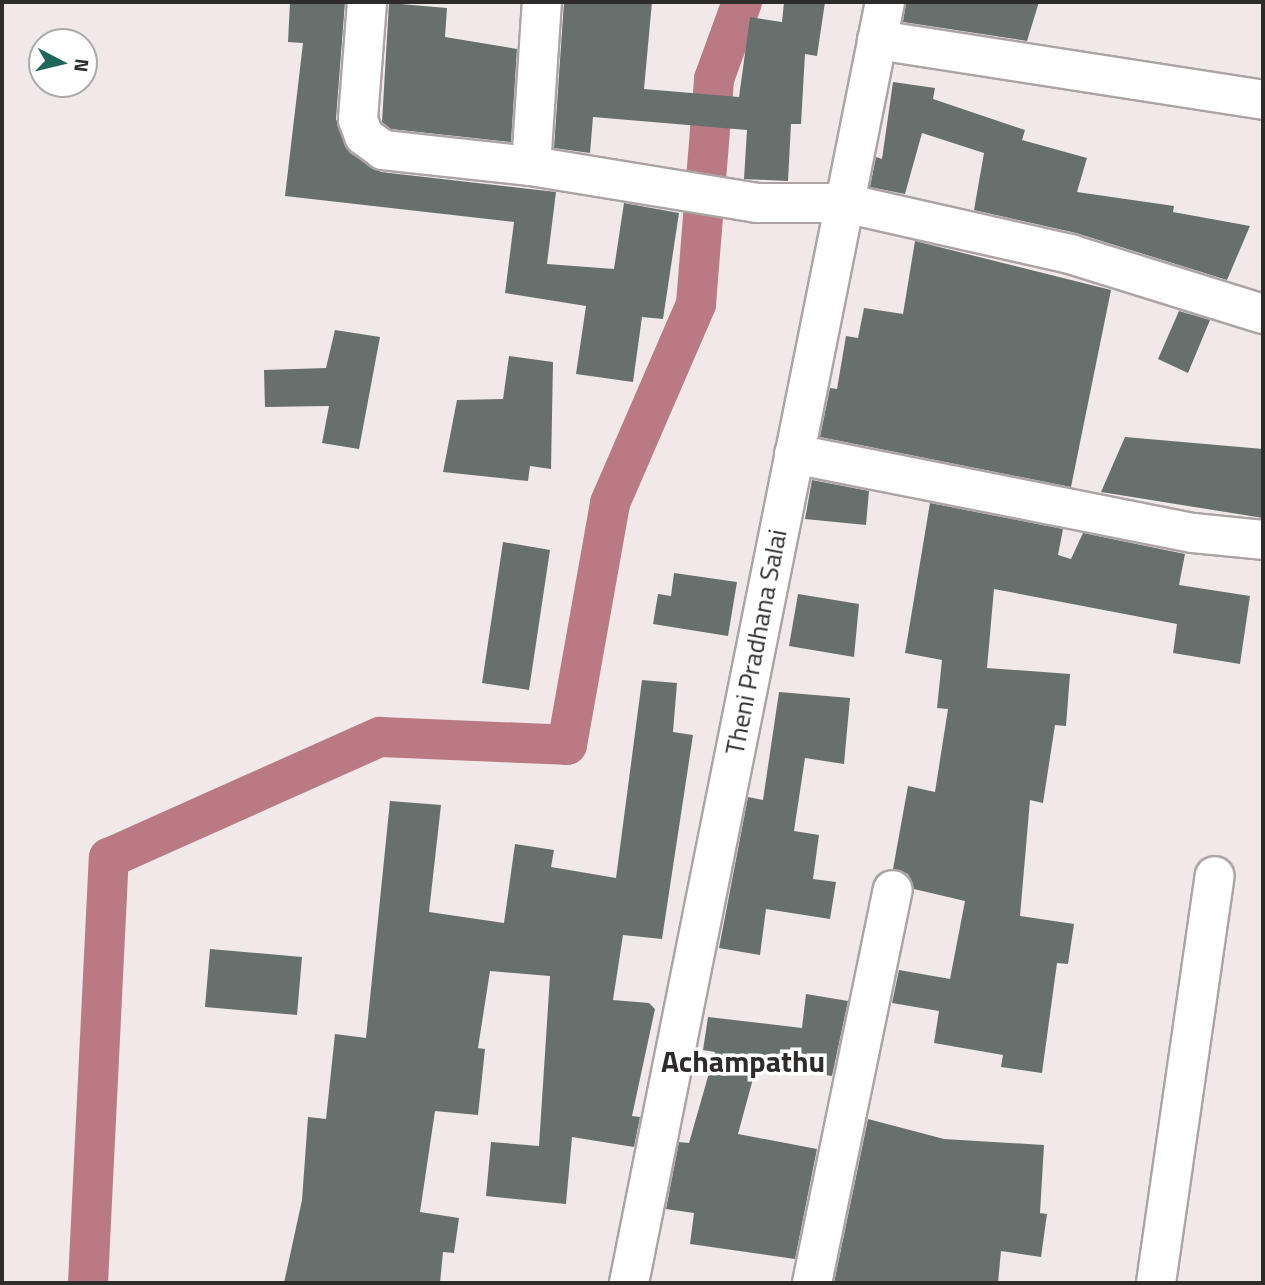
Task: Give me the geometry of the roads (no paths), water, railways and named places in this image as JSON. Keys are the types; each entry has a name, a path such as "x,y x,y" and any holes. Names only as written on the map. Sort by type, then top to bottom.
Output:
{"street":[{"path":"367,2 358,120 364,136 383,150 531,166 680,188 756,203 844,203 1070,254 1263,314"},
{"path":"531,166 542,2"},
{"name":"Theni Pradhana Salai","path":"629,1283 885,2"},
{"path":"877,40 1263,100"},
{"path":"794,454 1193,533 1263,540"},
{"path":"1156,1283 1215,876"},
{"path":"812,1283 893,890"}],"waterway":[{"path":"88,1283 109,858 380,737 567,745 610,503 696,304 714,79 742,2"}],"district":[{"name":"Achampathu","path":"743,1061"}]}
